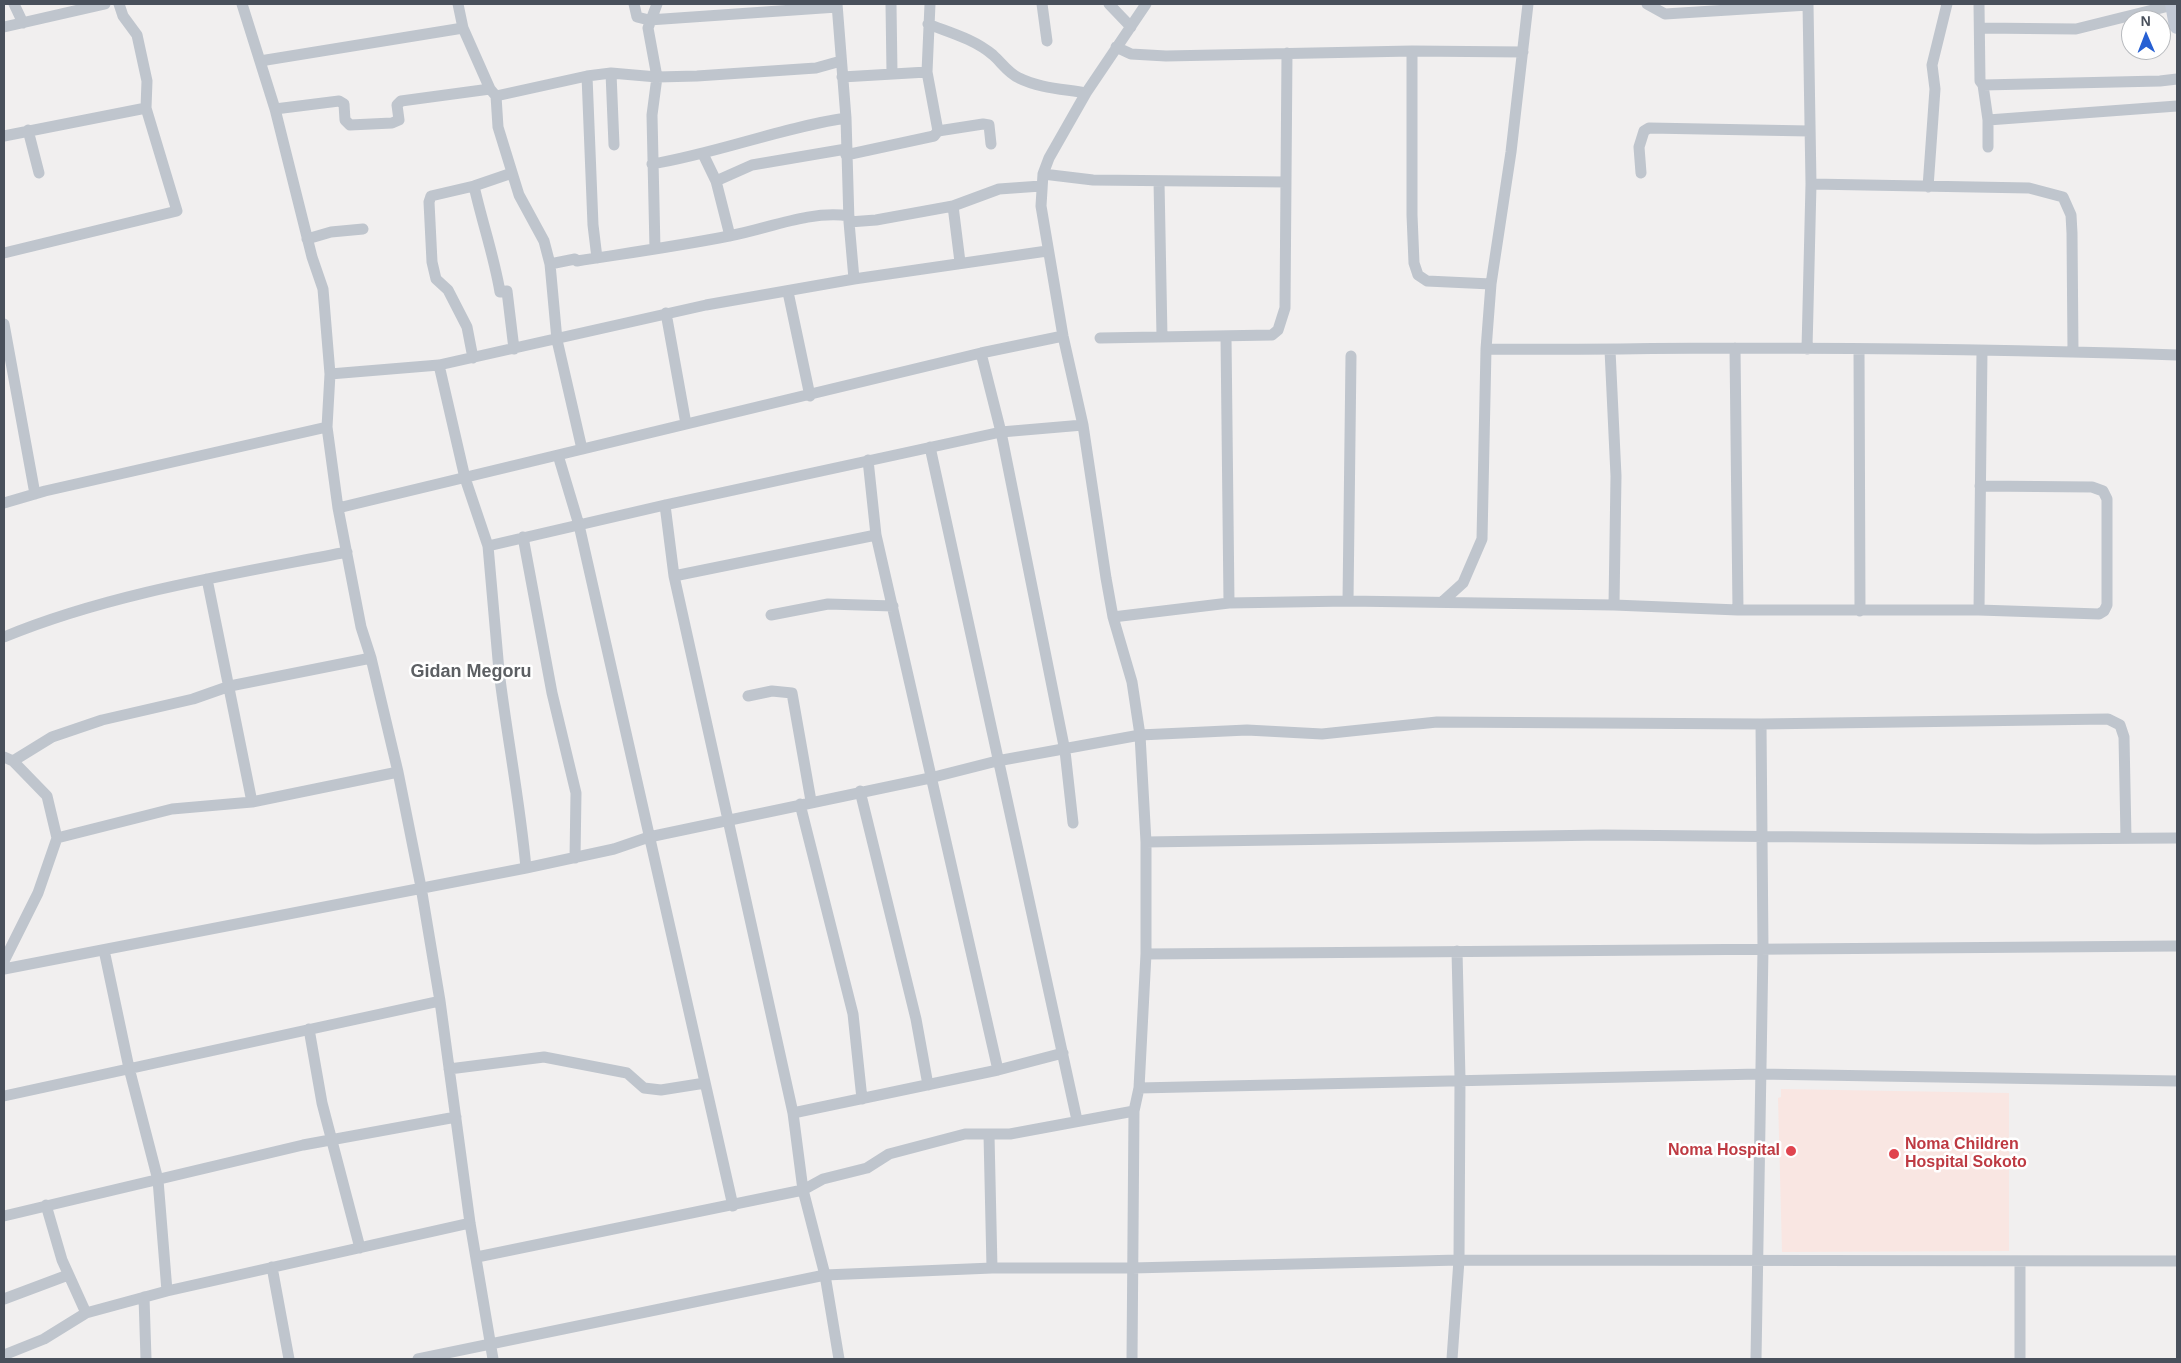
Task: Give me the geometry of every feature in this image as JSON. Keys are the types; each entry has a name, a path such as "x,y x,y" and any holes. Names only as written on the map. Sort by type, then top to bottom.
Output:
{"main road":[{"path":"2173,4 2177,26"}],"street":[{"path":"14,4 23,23"},
{"path":"4,27 105,4"},
{"path":"4,253 177,211 146,108 147,80 140,48 134,29 123,16 118,4"},
{"path":"242,4 274,110 307,239 323,289 330,374 327,427 338,508 361,627 371,658 398,772 421,887 440,1001 470,1223 478,1257 493,1359"},
{"path":"458,4 463,28 493,92 498,127 519,195 544,241 550,264 557,340 582,449"},
{"path":"634,4 637,17 649,20 713,16 763,8 837,6 846,118 849,219 854,279"},
{"path":"655,249 652,115 657,77 648,28 649,20 657,4"},
{"path":"713,4 713,16"},
{"path":"891,4 892,73"},
{"path":"930,4 927,72 938,131"},
{"path":"1042,4 1047,41"},
{"path":"1109,4 1131,27"},
{"path":"1132,1359 1134,1111 1139,1088 1146,954 1146,842 1140,735 1132,682 1113,617 1083,425 1063,336 1047,251 1041,206 1041,186 1049,158 1086,93 1146,4"},
{"path":"1442,602 1462,582 1482,539 1486,349 1491,284 1495,241 1511,152 1528,4"},
{"path":"1647,4 1665,14 1808,4 1811,184 1807,349"},
{"path":"1928,187 1936,89 1932,65 1947,4"},
{"path":"1979,4 1980,81 1983,85 1988,120 1988,147"},
{"path":"1980,28 2076,29 2173,4"},
{"path":"928,24 962,35 993,55 1010,73 1019,78 1048,87 1086,93"},
{"path":"260,61 463,28"},
{"path":"1116,47 1131,54 1166,56 1412,51 1523,52"},
{"path":"1412,51 1412,215 1414,263 1418,275 1427,281 1491,284"},
{"path":"1100,338 1272,334 1278,330 1283,322 1285,308 1287,53"},
{"path":"274,110 339,101 344,104 345,120 350,125 392,123 399,120 397,105 401,101 493,92 611,73 657,77 816,68 841,61"},
{"path":"842,77 927,72"},
{"path":"611,73 614,145"},
{"path":"587,76 593,226 597,258"},
{"path":"1983,85 2160,82 2177,79"},
{"path":"1988,120 2177,106"},
{"path":"4,136 146,108"},
{"path":"652,164 703,154 805,124 846,118"},
{"path":"716,181 752,165 846,152 934,136 938,131 987,124 990,127 991,144"},
{"path":"1641,173 1639,147 1644,131 1649,128 1809,132"},
{"path":"28,130 40,173"},
{"path":"703,154 716,181 730,236"},
{"path":"473,358 467,327 448,290 436,279 432,262 429,228 431,196 474,186 512,173"},
{"path":"1043,174 1093,180 1286,182"},
{"path":"1159,181 1162,337"},
{"path":"1811,184 2029,188 2063,197 2071,215 2073,351"},
{"path":"474,186 488,244 494,259 500,292 507,291 514,349"},
{"path":"550,264 730,236 803,218 834,214 849,219 876,220 953,206 992,190 1041,186"},
{"path":"953,206 960,262"},
{"path":"307,239 330,232 362,229"},
{"path":"330,374 439,365 557,340 666,313 854,279 960,262 1047,251"},
{"path":"788,292 810,396"},
{"path":"666,313 686,424"},
{"path":"4,324 35,494"},
{"path":"338,508 810,396 981,353 1063,336"},
{"path":"1226,336 1229,603"},
{"path":"1735,348 1738,610"},
{"path":"1486,349 1859,349 2073,351 2177,355"},
{"path":"1859,349 1860,611"},
{"path":"1610,350 1616,476 1614,605"},
{"path":"1979,610 1982,351"},
{"path":"981,353 1001,432 1064,750 1073,823"},
{"path":"1348,602 1351,356"},
{"path":"439,365 465,478 488,546 500,672 512,767 520,802 526,868"},
{"path":"488,546 664,505 1001,432 1083,425"},
{"path":"4,503 35,494 327,427"},
{"path":"930,447 1077,1120"},
{"path":"558,455 579,525 733,1206"},
{"path":"868,460 876,535 894,606 930,778 998,1070"},
{"path":"1113,617 1229,603 1348,602 1614,605 1738,610 1979,610 2099,614 2104,611 2107,605 2108,499 2103,491 2092,487 1980,486"},
{"path":"664,505 674,576 793,1113 804,1190 825,1275 839,1359"},
{"path":"674,576 876,535"},
{"path":"523,537 552,693 576,793 575,858"},
{"path":"4,637 48,619 207,579 347,552"},
{"path":"207,579 252,802"},
{"path":"771,615 828,604 894,606"},
{"path":"4,961 38,893 57,838 47,796 9,759 52,738 102,720 193,699 230,686 371,658"},
{"path":"748,696 772,691 792,692 806,803 853,1014 862,1099"},
{"path":"4,969 575,858 614,849 649,837 860,791 930,778 998,761 1140,735 1247,730 1322,734 1437,722 1761,724 2108,719 2120,725 2124,737 2126,838"},
{"path":"1756,1359 1760,1260 1759,1074 1763,949 1760,837 1761,724"},
{"path":"57,838 172,808 252,802 398,772"},
{"path":"860,791 916,1019 928,1085"},
{"path":"1146,842 1354,840 1479,836 2177,838"},
{"path":"1146,954 2177,946"},
{"path":"104,950 129,1068 158,1180 167,1291"},
{"path":"1452,1359 1459,1260 1460,1079 1457,951"},
{"path":"4,1096 440,1001"},
{"path":"309,1029 331,1140 360,1248"},
{"path":"793,1113 998,1070 1063,1053"},
{"path":"449,1069 544,1057 627,1073 644,1088 661,1090 705,1083"},
{"path":"1139,1088 1460,1079 1759,1074 2177,1081"},
{"path":"478,1257 804,1190 823,1178 867,1168 889,1154 965,1134 989,1136 1010,1134 1077,1120 1134,1111"},
{"path":"4,1216 331,1140 456,1117"},
{"path":"989,1136 992,1268"},
{"path":"46,1205 68,1275 86,1313"},
{"path":"4,1355 44,1339 86,1313 167,1291 470,1223"},
{"path":"418,1359 825,1275 992,1268 1132,1268 1459,1260 2177,1261"},
{"path":"2020,1261 2020,1359"},
{"path":"272,1267 290,1359"},
{"path":"4,1299 68,1275"},
{"path":"144,1297 146,1359"}],"shaded area":[{"name":"Noma Children Hospital Sokoto","path":"1781,1089 2009,1093 2009,1251 1782,1252 1778,1098 1781,1097"}],"place":[{"name":"Noma Hospital","path":"1791,1151"},
{"name":"Noma Children Hospital Sokoto","path":"1894,1154"}],"district":[{"name":"Gidan Megoru","path":"471,672"}]}
